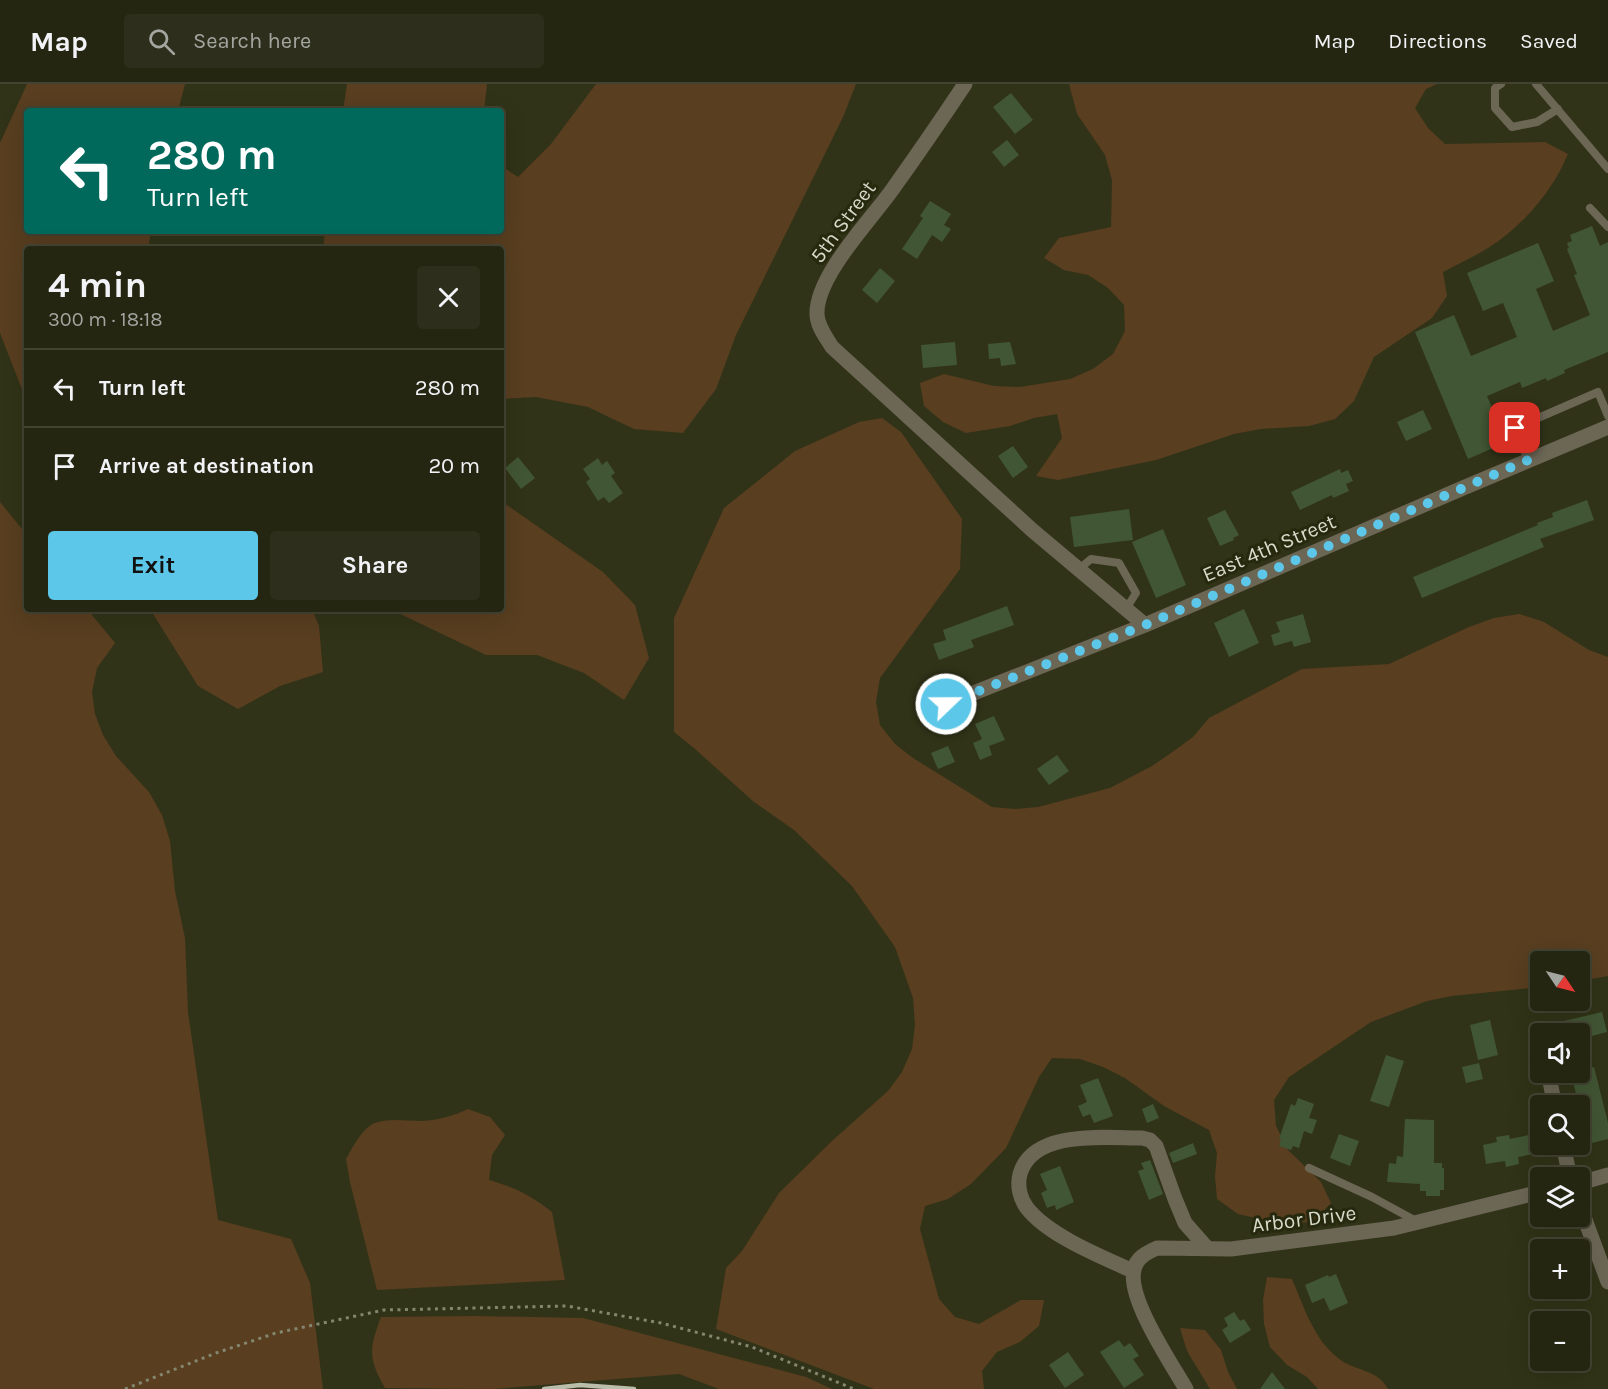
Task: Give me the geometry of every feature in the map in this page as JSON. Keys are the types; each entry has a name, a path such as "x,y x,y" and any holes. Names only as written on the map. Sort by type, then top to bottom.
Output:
{"street":[{"name":"5th Street","path":"965,84 827,280 819,298 817,315 821,329 832,347 1014,514 1145,625"},
{"name":"East 4th Street","path":"946,704 1145,625 1608,427"},
{"path":"1186,1389 1135,1295 1133,1271 1066,1238 1027,1208 1021,1198 1018,1183 1027,1160 1038,1150 1068,1139 1143,1138 1150,1140 1156,1146 1185,1223 1207,1248"},
{"path":"1590,1180 1608,1175"},
{"name":"Arbor Drive","path":"1133,1271 1137,1261 1145,1253 1156,1248 1231,1249 1394,1228 1530,1195"},
{"path":"1588,1227 1608,1282"}],"lane":[{"path":"1501,84 1495,88 1495,108 1512,127 1537,122 1558,109"},
{"path":"1536,84 1608,169"},
{"path":"1590,208 1608,227"},
{"path":"1528,460 1515,428 1598,393 1608,416"},
{"path":"1079,569 1091,559 1119,562 1136,593 1126,609"},
{"path":"1309,1168 1372,1197 1419,1223"}],"path":[{"path":"125,1389 216,1353 276,1333 384,1310 567,1306 661,1323 752,1347 854,1389"}],"shaded area":[{"path":"27,84 185,84 179,108 24,108 24,234 150,234 148,246 24,246 24,394 0,333 0,143"},
{"path":"347,84 487,84 484,108 343,108"},
{"path":"596,84 856,84 843,117 736,335 716,389 683,433 634,429 588,407 536,397 504,399 504,246 323,246 325,234 504,234 504,168 518,177 551,144"},
{"path":"1069,84 1437,84 1426,89 1415,108 1428,128 1445,144 1545,142 1568,154 1554,182 1524,219 1488,248 1443,272 1447,296 1432,318 1374,357 1354,401 1335,419 1309,426 1261,429 1234,434 1156,460 1058,480 1036,476 1062,438 1057,414 1034,418 1010,426 966,433 943,422 924,406 920,383 944,374 994,386 1020,387 1070,379 1093,369 1113,354 1125,331 1124,305 1108,288 1088,275 1064,270 1044,258 1059,238 1111,227 1112,180 1105,155 1077,114"},
{"path":"882,418 901,432 962,519 960,569 880,678 876,702 880,725 895,744 913,758 992,807 1015,809 1038,807 1110,788 1152,766 1171,753 1193,737 1209,718 1302,669 1389,664 1494,618 1519,614 1544,622 1589,650 1608,657 1608,976 1590,979 1590,951 1530,951 1530,988 1452,996 1427,1001 1371,1022 1289,1077 1274,1100 1276,1126 1288,1150 1321,1182 1331,1203 1314,1221 1286,1225 1238,1214 1217,1199 1215,1177 1217,1153 1209,1130 1164,1106 1125,1078 1103,1067 1080,1059 1052,1058 1039,1077 1006,1148 971,1184 948,1199 925,1206 920,1229 939,1299 955,1317 979,1324 1021,1300 1044,1300 1039,1326 1020,1342 997,1352 982,1371 984,1389 874,1389 716,1329 726,1268 742,1251 779,1193 888,1091 902,1072 912,1049 915,1025 913,998 895,947 852,886 794,830 754,802 674,732 674,618 724,508 795,451 859,422"},
{"path":"0,502 24,531 24,612 89,612 115,643 97,668 92,692 95,714 103,735 116,756 149,792 162,815 170,841 175,891 185,938 188,1012 218,1220 291,1239 310,1283 323,1389 0,1389"},
{"path":"504,503 603,572 635,605 649,658 624,700 584,673 537,655 486,655 396,612 504,612"},
{"path":"152,612 313,612 319,626 323,672 280,686 238,709 198,686"},
{"path":"468,1109 490,1117 505,1135 492,1155 489,1180 522,1193 552,1212 565,1280 377,1290 346,1159 362,1133 370,1125 393,1120 434,1120"},
{"path":"1267,1277 1292,1279 1310,1321 1329,1350 1344,1362 1372,1374 1384,1382 1388,1389 1318,1389 1307,1377 1287,1365 1270,1347 1264,1324 1263,1300"},
{"path":"381,1317 583,1318 806,1377 832,1389 719,1389 679,1374 493,1389 385,1388 373,1361 372,1353 374,1337"},
{"path":"1180,1328 1205,1330 1221,1350 1228,1372 1237,1389 1210,1389 1187,1351"}],"building":[{"path":"1011,93 1033,120 1015,134 993,107"},
{"path":"1007,140 1019,155 1004,167 992,152"},
{"path":"930,201 951,214 944,225 951,229 942,242 932,235 917,259 902,249 923,218 920,216"},
{"path":"1592,226 1600,246 1608,242 1608,352 1564,370 1565,373 1547,381 1546,378 1522,388 1520,382 1487,396 1507,442 1468,459 1415,332 1454,315 1471,356 1517,337 1503,303 1483,311 1467,273 1538,243 1554,281 1536,289 1553,331 1590,315 1574,275 1577,274 1567,249 1569,248 1567,243 1572,241 1570,235"},
{"path":"880,268 895,281 877,303 862,290"},
{"path":"955,342 957,365 923,368 921,345"},
{"path":"1010,342 1016,364 1001,366 1000,358 989,359 988,344"},
{"path":"1423,410 1432,429 1406,441 1397,422"},
{"path":"1013,446 1028,467 1013,478 998,456"},
{"path":"518,457 535,478 521,489 505,468"},
{"path":"598,458 602,465 607,461 615,473 611,476 623,493 609,503 604,497 598,501 586,482 590,479 583,469"},
{"path":"1340,469 1341,473 1348,470 1353,481 1346,484 1349,491 1333,498 1332,495 1300,510 1291,492"},
{"path":"1587,500 1594,520 1540,539 1544,547 1422,598 1413,577 1538,525 1537,523 1553,517 1552,513"},
{"path":"1129,509 1133,540 1074,547 1070,517"},
{"path":"1225,510 1239,535 1233,538 1234,540 1220,546 1207,518"},
{"path":"1163,529 1186,585 1156,598 1132,542"},
{"path":"1007,606 1014,625 971,640 974,647 939,660 933,644 946,640 943,630"},
{"path":"1244,609 1259,643 1229,657 1214,623"},
{"path":"1303,614 1311,642 1294,647 1292,641 1274,646 1271,635 1280,632 1276,622"},
{"path":"994,716 1005,740 989,746 992,755 980,760 973,743 982,739 975,724"},
{"path":"948,746 955,762 938,769 931,753"},
{"path":"1057,755 1069,771 1049,785 1037,769"},
{"path":"1602,1012 1607,1032 1590,1036 1590,1023 1555,1023"},
{"path":"1490,1020 1498,1055 1478,1060 1470,1025"},
{"path":"1386,1055 1404,1061 1389,1107 1370,1101"},
{"path":"1479,1063 1483,1079 1466,1083 1462,1067"},
{"path":"1594,1067 1608,1123 1608,1139 1590,1144 1590,1095 1576,1095 1573,1083 1590,1083 1590,1068"},
{"path":"1098,1078 1113,1116 1094,1123 1090,1114 1083,1117 1078,1106 1087,1102 1080,1085"},
{"path":"1298,1098 1314,1104 1309,1118 1317,1120 1312,1134 1304,1131 1299,1148 1293,1146 1291,1150 1279,1146 1281,1140 1279,1139 1291,1104 1295,1106"},
{"path":"1153,1104 1159,1118 1147,1123 1142,1109"},
{"path":"1405,1119 1434,1120 1434,1163 1442,1163 1442,1168 1444,1168 1444,1190 1440,1190 1440,1196 1426,1196 1426,1191 1420,1191 1420,1184 1387,1182 1389,1163 1396,1164 1397,1156 1403,1157"},
{"path":"1339,1134 1359,1141 1350,1166 1330,1158"},
{"path":"1509,1135 1510,1139 1530,1135 1530,1155 1518,1157 1519,1164 1506,1167 1505,1161 1486,1164 1483,1145 1497,1142 1496,1137"},
{"path":"1193,1143 1197,1154 1173,1163 1169,1153"},
{"path":"1150,1160 1163,1194 1149,1200 1138,1171 1144,1169 1141,1163"},
{"path":"1060,1166 1074,1202 1056,1210 1055,1205 1047,1208 1041,1193 1047,1190 1040,1174"},
{"path":"1336,1274 1348,1303 1330,1311 1324,1298 1312,1303 1305,1285"},
{"path":"1234,1312 1240,1321 1244,1319 1251,1330 1230,1343 1222,1330 1228,1326 1224,1318"},
{"path":"1119,1340 1124,1347 1130,1343 1139,1356 1133,1359 1144,1375 1124,1388 1100,1352"},
{"path":"1068,1352 1084,1375 1065,1388 1049,1365"},
{"path":"1272,1372 1285,1389 1260,1389"}],"railway":[{"path":"544,1389 580,1385 634,1389"}],"route":[{"path":"946,704 1145,625 1528,460 1515,428"}]}
